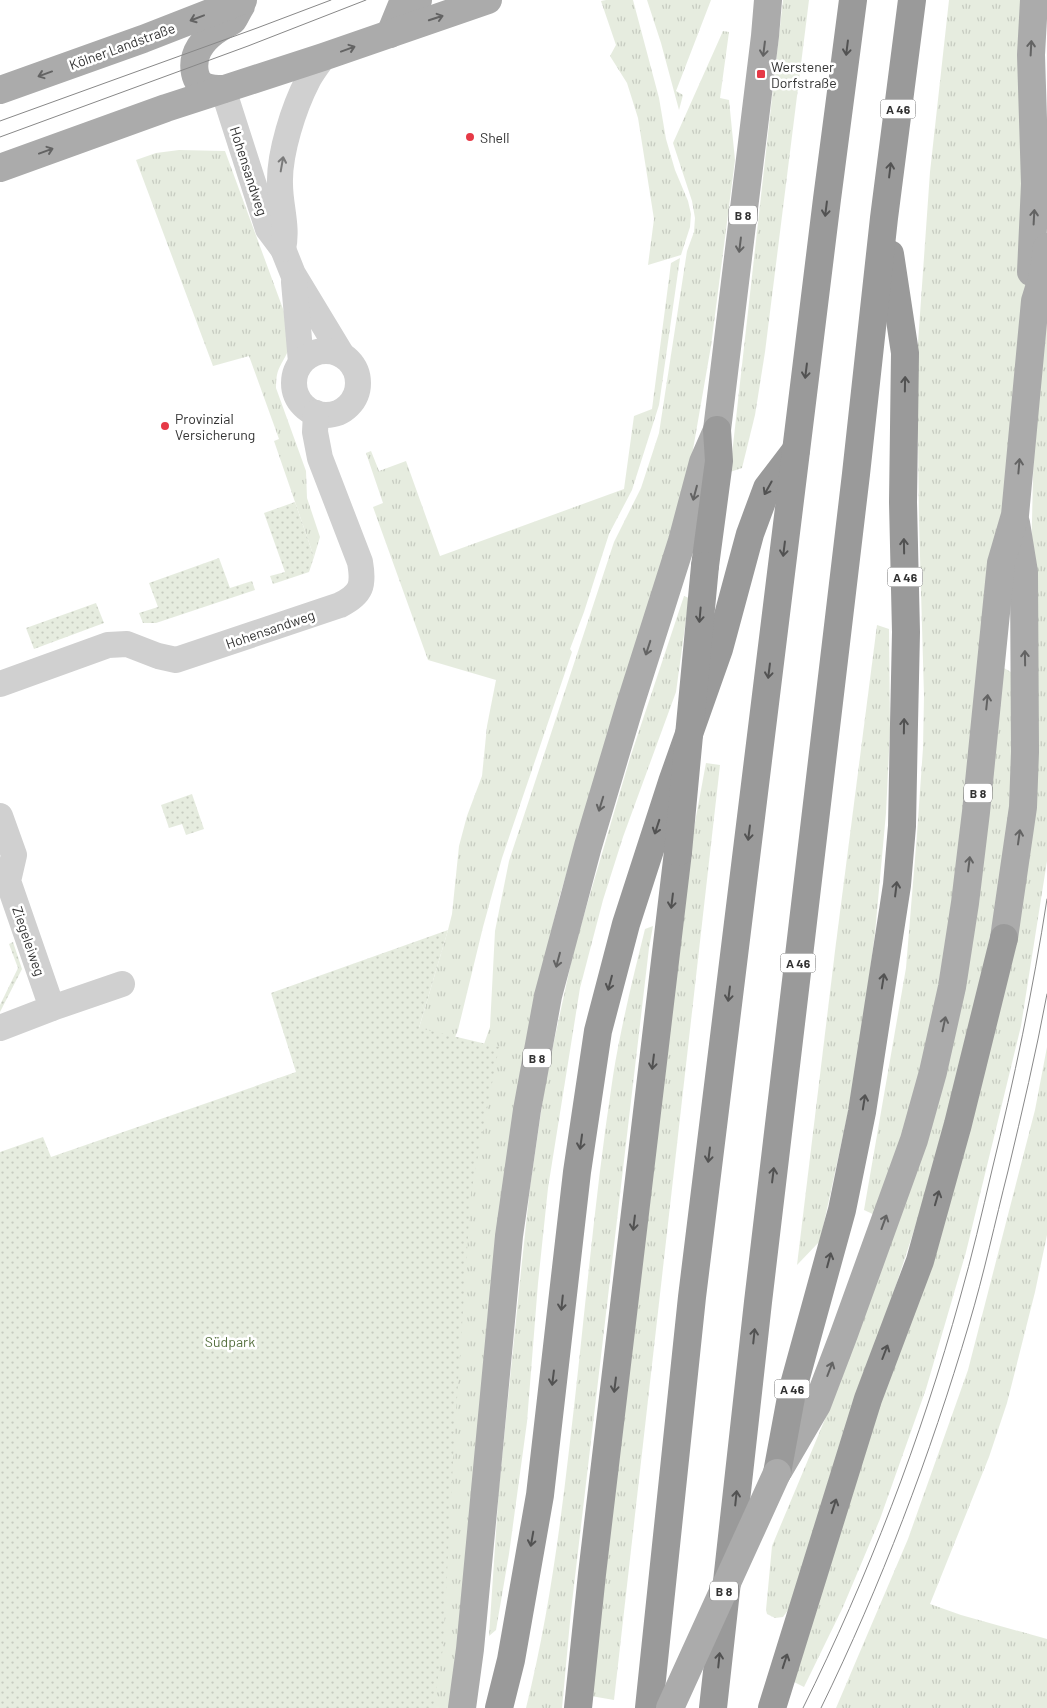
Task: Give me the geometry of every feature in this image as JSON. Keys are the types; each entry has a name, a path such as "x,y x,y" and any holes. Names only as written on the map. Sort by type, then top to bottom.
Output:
{"highway":[{"path":"649,1708 692,1297 853,0"},
{"name":"A 46","path":"714,1708 760,1282 856,474 884,218 912,0"},
{"name":"A 46","path":"777,1473 792,1392 842,1210 862,1112 897,885 902,826 906,632 903,502 905,352 884,218"},
{"path":"578,1708 592,1574 678,852 705,566 719,461 717,430"},
{"path":"499,1708 511,1660 540,1496 577,1172 598,1031 629,914 672,782 720,649 750,534 767,488 797,449"},
{"path":"772,1708 784,1664 868,1399 920,1261 958,1124 1004,938"}],"main road":[{"name":"Kölner Landstraße","path":"223,89 209,89 201,85 195,76 194,58 206,38 232,20 243,0"},
{"name":"Kölner Landstraße","path":"0,90 243,0"},
{"path":"390,34 401,7 418,0"},
{"path":"0,168 223,89 323,57 488,0"},
{"name":"B 8","path":"462,1708 470,1649 509,1236 527,1110 548,996 588,846 682,541 703,462 717,430 768,0"},
{"name":"B 8","path":"670,1708 777,1473 816,1405 844,1334 914,1140 934,1072 952,987 976,812 1001,563 1015,515 1034,301 1030,273 1035,184 1030,55 1034,0"},
{"name":"B 8","path":"1034,301 1044,272 1047,247"},
{"path":"1004,938 1023,808 1025,752 1024,572 1015,515"}],"street":[{"name":"Hohensandweg","path":"284,249 286,240 280,182 284,150 300,97 309,78 323,57"},
{"name":"Hohensandweg","path":"223,89 268,229 284,249 293,274 342,355 353,365 358,383 353,399 341,411 324,415 316,413 302,405 295,392 294,376 301,362 293,274"},
{"path":"301,362 308,356 325,351 342,355"},
{"name":"Hohensandweg","path":"0,684 108,645 127,644 158,656 176,660 340,604 354,596 362,585 360,562 320,458 315,432 316,413"},
{"name":"Ziegeleiweg","path":"0,816 14,855 8,881 52,1008"},
{"path":"0,1028 122,984"}],"green space":[{"path":"633,0 659,98 666,139 691,214 690,227 681,255 648,265 654,219 638,118 627,83 610,56 616,45 601,1"},
{"path":"647,0 711,0 676,91 683,95 679,110 661,43"},
{"path":"783,0 809,0 765,352 755,415 742,468 730,472"},
{"path":"949,0 1025,0 1027,272 971,811 923,1072 877,1216 864,1210 906,968 923,748 924,696 917,357 930,172"},
{"path":"723,31 729,32 720,98 729,100 735,160 711,346 691,461 672,545 605,747 560,895 531,1017 454,1708 385,1708 460,1113 490,1027 495,931 509,861 614,542 641,488 659,433 687,251 694,232 695,218 692,201 673,143"},
{"path":"179,150 225,151 290,328 290,346 278,372 276,388 306,471 307,498 320,537 314,557 274,441 279,439 249,356 213,366 136,160 156,153"},
{"path":"680,258 659,405 632,490 609,534 570,649 572,652 502,858 458,1030 439,1075 419,1028 452,914 459,846 467,816 482,776 487,726 496,680 428,660 373,507 383,503 366,453 371,451 379,471 406,461 440,556 624,489 634,416 652,409 671,263"},
{"path":"1047,295 1047,861 1021,1026 966,1252 926,1389 880,1519 843,1607 804,1687 794,1682 1000,995 1031,562 1034,437"},
{"path":"295,502 314,557 309,572 273,584 270,576 285,572 264,513"},
{"path":"219,558 230,588 252,581 255,590 156,623 143,623 139,613 158,607 149,583"},
{"path":"684,596 689,598 676,692 623,837 603,900 580,988 548,1188 527,1422 509,1554 496,1630 489,1636 499,1487 521,1271 530,1187 546,1078 574,949 630,758"},
{"path":"96,603 104,623 34,649 26,628"},
{"path":"877,625 889,629 890,730 886,813 875,933 856,1076 820,1241 797,1265 835,951"},
{"path":"1004,668 1016,675 1019,747 998,896 974,1016 919,1215 791,1606 783,1617 775,1618 767,1614 766,1610 772,1546 838,1388 910,1189"},
{"path":"706,763 720,765 614,1700 591,1696 685,876"},
{"path":"192,794 204,829 186,835 182,824 169,828 161,805"},
{"path":"653,926 571,1611 562,1708 526,1708 552,1580 561,1515 600,1169 613,1076 623,1020 645,929"},
{"name":"Südpark","path":"448,930 419,1028 499,1047 471,1193 454,1443 443,1648 433,1708 0,1708 0,1152 43,1137 51,1157 296,1072 271,993"},
{"path":"13,942 22,969 0,1012 0,1005 18,968 9,944"},
{"path":"1047,1047 1047,1235 1035,1292 1007,1403 989,1457 930,1604 961,1615 1047,1639 1047,1708 836,1708 908,1539 968,1370 1035,1110"}],"tram line":[{"path":"0,121 331,0"},
{"path":"0,137 248,46 366,0"},
{"path":"803,1708 827,1659 871,1558 910,1455 945,1351 973,1250 1008,1102 1029,1001 1047,899"},
{"path":"821,1708 884,1567 921,1471 954,1373 974,1305 1008,1171 1047,994"}],"place":[{"name":"Werstener Dorfstraße","path":"761,74"},
{"name":"Shell","path":"470,137"},
{"name":"Provinzial Versicherung","path":"165,426"}]}
